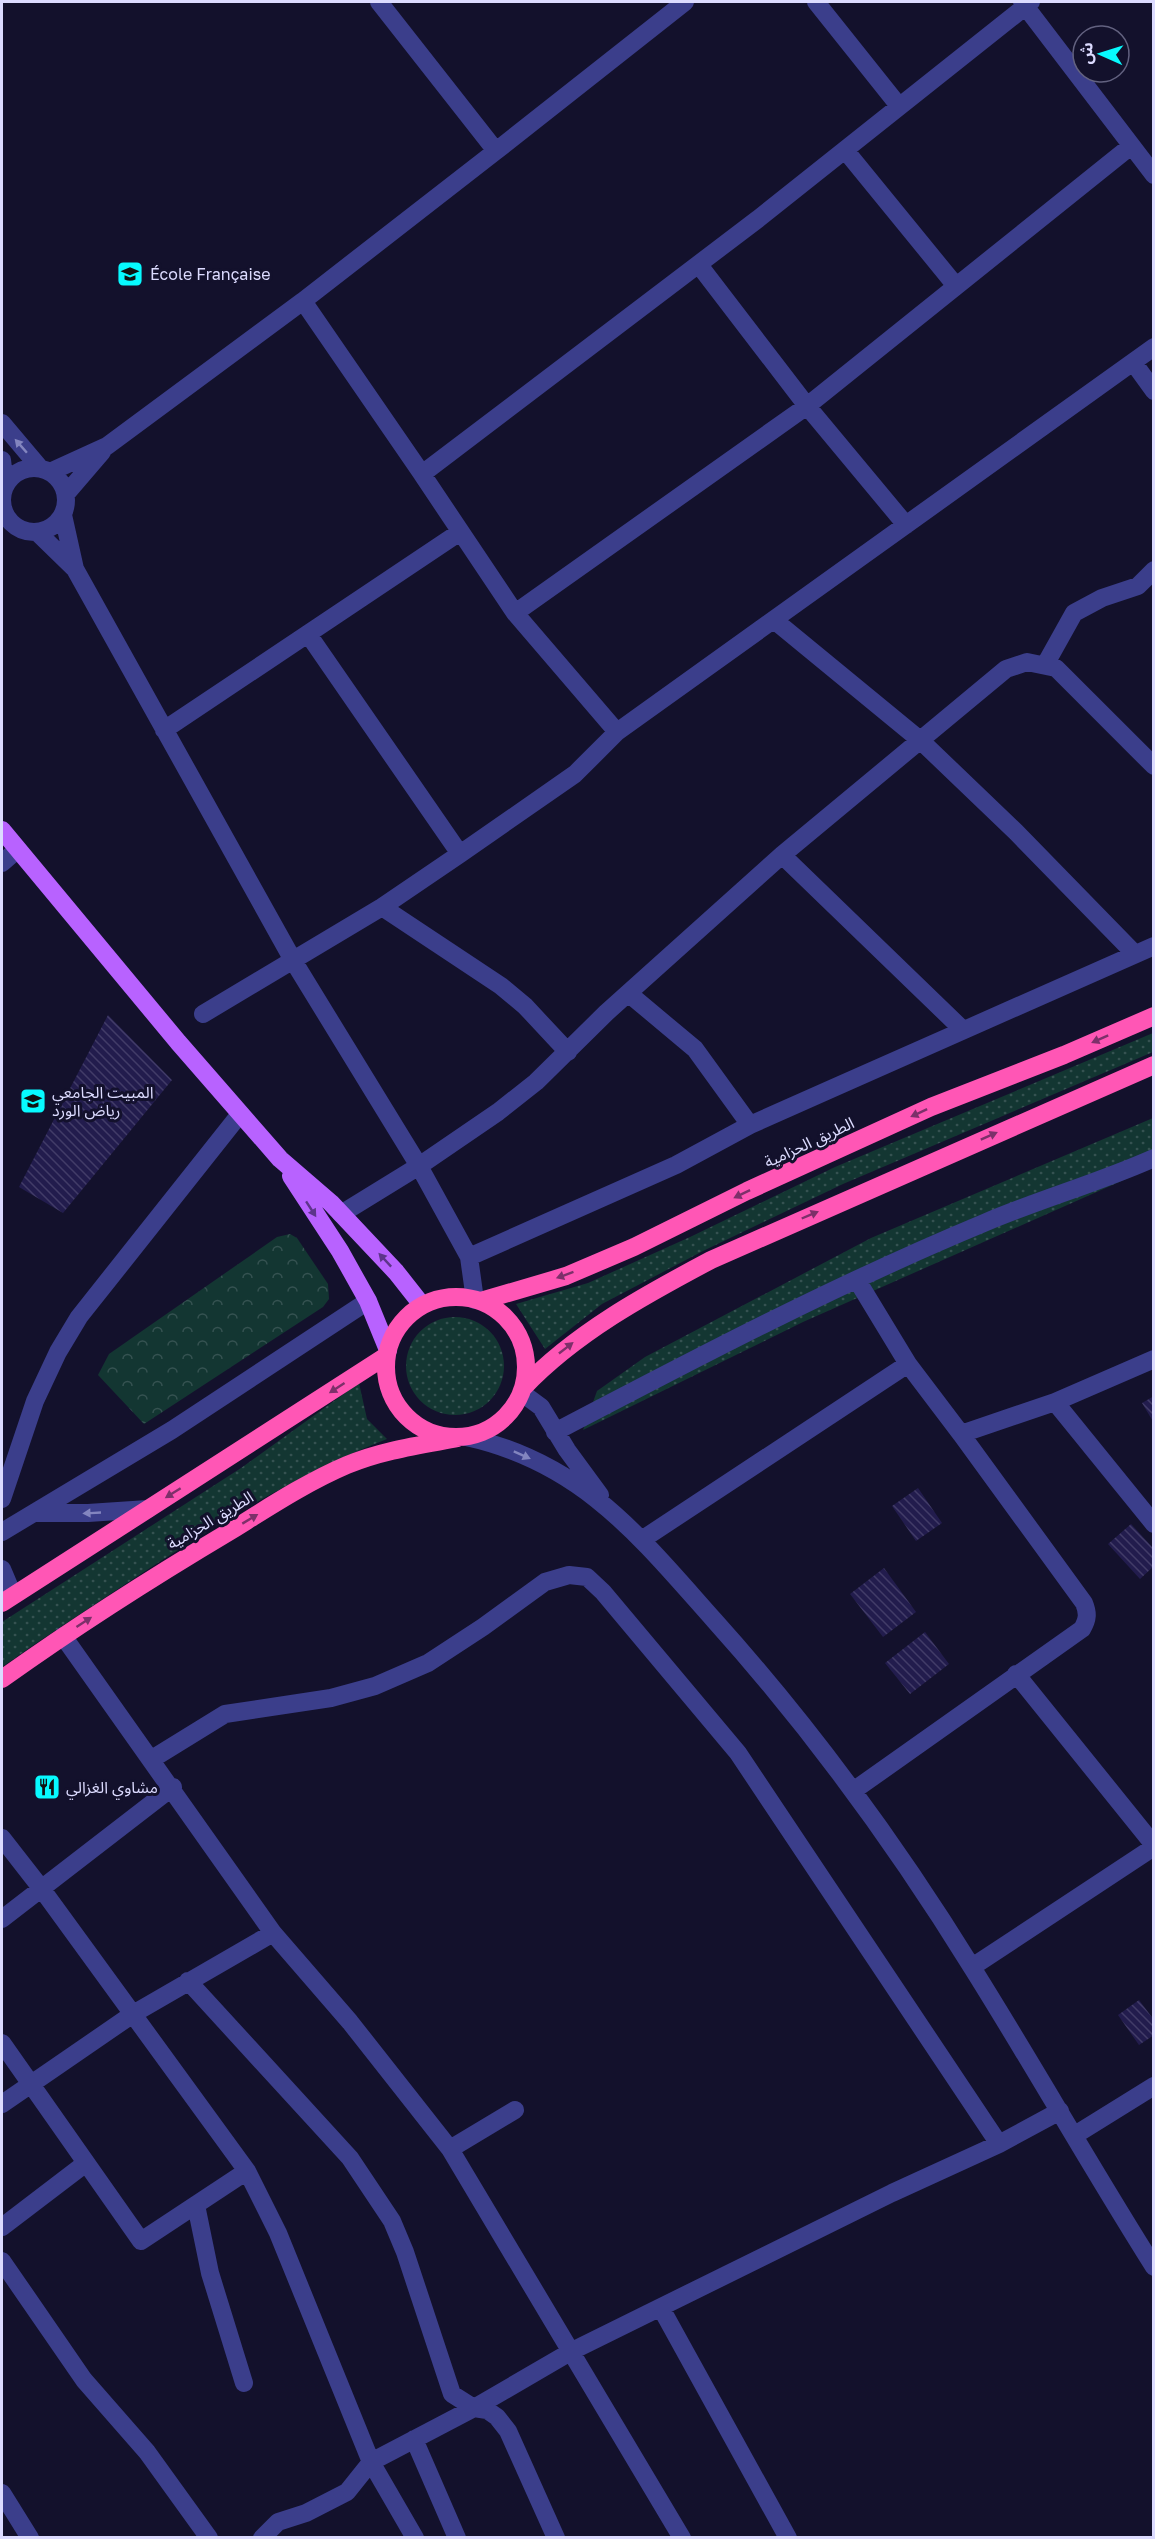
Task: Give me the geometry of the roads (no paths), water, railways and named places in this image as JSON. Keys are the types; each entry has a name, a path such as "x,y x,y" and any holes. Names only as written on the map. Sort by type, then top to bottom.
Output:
{"highway":[{"name":"الطريق الحزامية","path":"7,1599 387,1353 395,1332 407,1317 422,1305 441,1298 460,1297 478,1301 566,1276 931,1107 1064,1055 1154,1016"},
{"name":"الطريق الحزامية","path":"2,1679 63,1636 174,1564 310,1483 338,1469 386,1451 462,1438 494,1427 515,1406 522,1390 570,1345 662,1286 711,1260 1154,1065"},
{"path":"478,1301 499,1312 514,1327 523,1346 526,1367 522,1390"},
{"path":"387,1353 386,1377 392,1397 403,1414 419,1428 438,1436 462,1438"}],"main road":[{"path":"2,830 240,1114 280,1159 341,1214 396,1272 422,1305"},
{"path":"280,1159 340,1251 368,1301 387,1353"}],"street":[{"path":"379,2 496,151"},
{"path":"478,1301 470,1257 419,1166 294,962 75,569 63,515 66,494 107,446 303,301 685,2"},
{"path":"816,2 899,106"},
{"path":"422,474 699,265 1026,3 1154,175"},
{"path":"515,613 807,406 1131,146"},
{"path":"845,150 956,286"},
{"path":"699,265 807,406 906,525"},
{"path":"303,301 515,613 617,732"},
{"path":"203,1014 294,962 382,907 575,774 617,732 1154,347"},
{"path":"1133,362 1154,391"},
{"path":"2,423 45,470 57,477 66,494"},
{"path":"5,485 20,471 45,470 107,446"},
{"path":"2,460 5,485 2,506 5,516 12,524 30,531 75,569"},
{"path":"2,538 57,524 63,515"},
{"path":"164,730 460,532"},
{"path":"1045,664 1074,613 1102,598 1138,586 1154,570"},
{"path":"774,620 920,740 1016,832 1136,954"},
{"path":"308,634 460,854"},
{"path":"341,1214 419,1166 498,1112 536,1082 628,993 782,855 1006,669 1027,662 1056,668 1154,766"},
{"path":"2,863 17,850"},
{"path":"782,855 962,1029"},
{"path":"382,907 501,986 525,1006 568,1052"},
{"path":"470,1257 676,1165 750,1125 962,1029 1154,946"},
{"path":"628,993 695,1049 750,1125"},
{"path":"2,1499 35,1401 58,1352 79,1317 240,1114"},
{"path":"555,1432 742,1334 857,1280 985,1222 1117,1174 1154,1158"},
{"path":"853,1791 1082,1629 1086,1622 1087,1610 908,1364 857,1280"},
{"path":"2,1532 172,1430 368,1301"},
{"path":"961,1434 1055,1402 1154,1359"},
{"path":"643,1539 908,1364"},
{"path":"522,1390 541,1407 555,1432 608,1506"},
{"path":"1055,1402 1154,1524"},
{"path":"462,1438 497,1444 549,1467 608,1506 643,1539 756,1666 823,1749 972,1967 1154,2267"},
{"path":"36,1513 87,1513 148,1509"},
{"path":"2,1569 7,1599"},
{"path":"152,1759 225,1714 331,1698 375,1686 428,1663 483,1628 545,1582 569,1575 587,1577 603,1592 738,1753 999,2144"},
{"path":"63,1636 173,1787 273,1933 350,2022 450,2149 682,2538"},
{"path":"972,1967 1154,1846 1016,1674"},
{"path":"2,1919 173,1787"},
{"path":"2,1838 42,1888 247,2171 278,2233 371,2462 415,2538"},
{"path":"2,2104 133,2014 273,1933"},
{"path":"189,1981 350,2158 371,2188 392,2221 405,2252 452,2394 474,2408 488,2410 497,2417 508,2432 556,2538"},
{"path":"2,2043 141,2241 247,2171"},
{"path":"1075,2135 1154,2086"},
{"path":"450,2149 515,2110"},
{"path":"262,2538 278,2522 306,2513 347,2492 371,2462 474,2408 572,2351 892,2193 999,2144 1060,2111"},
{"path":"2,2227 86,2163"},
{"path":"196,2205 210,2273 244,2383"},
{"path":"4,2272 84,2380 147,2452 209,2538"},
{"path":"661,2308 788,2538"},
{"path":"414,2439 457,2538"},
{"path":"2,2493 30,2538"}],"place":[{"name":"École Française","path":"130,274"},
{"name":"المبيت الجامعي رياض الورد","path":"33,1101"},
{"name":"مشاوي الغزالي","path":"47,1787"}]}
